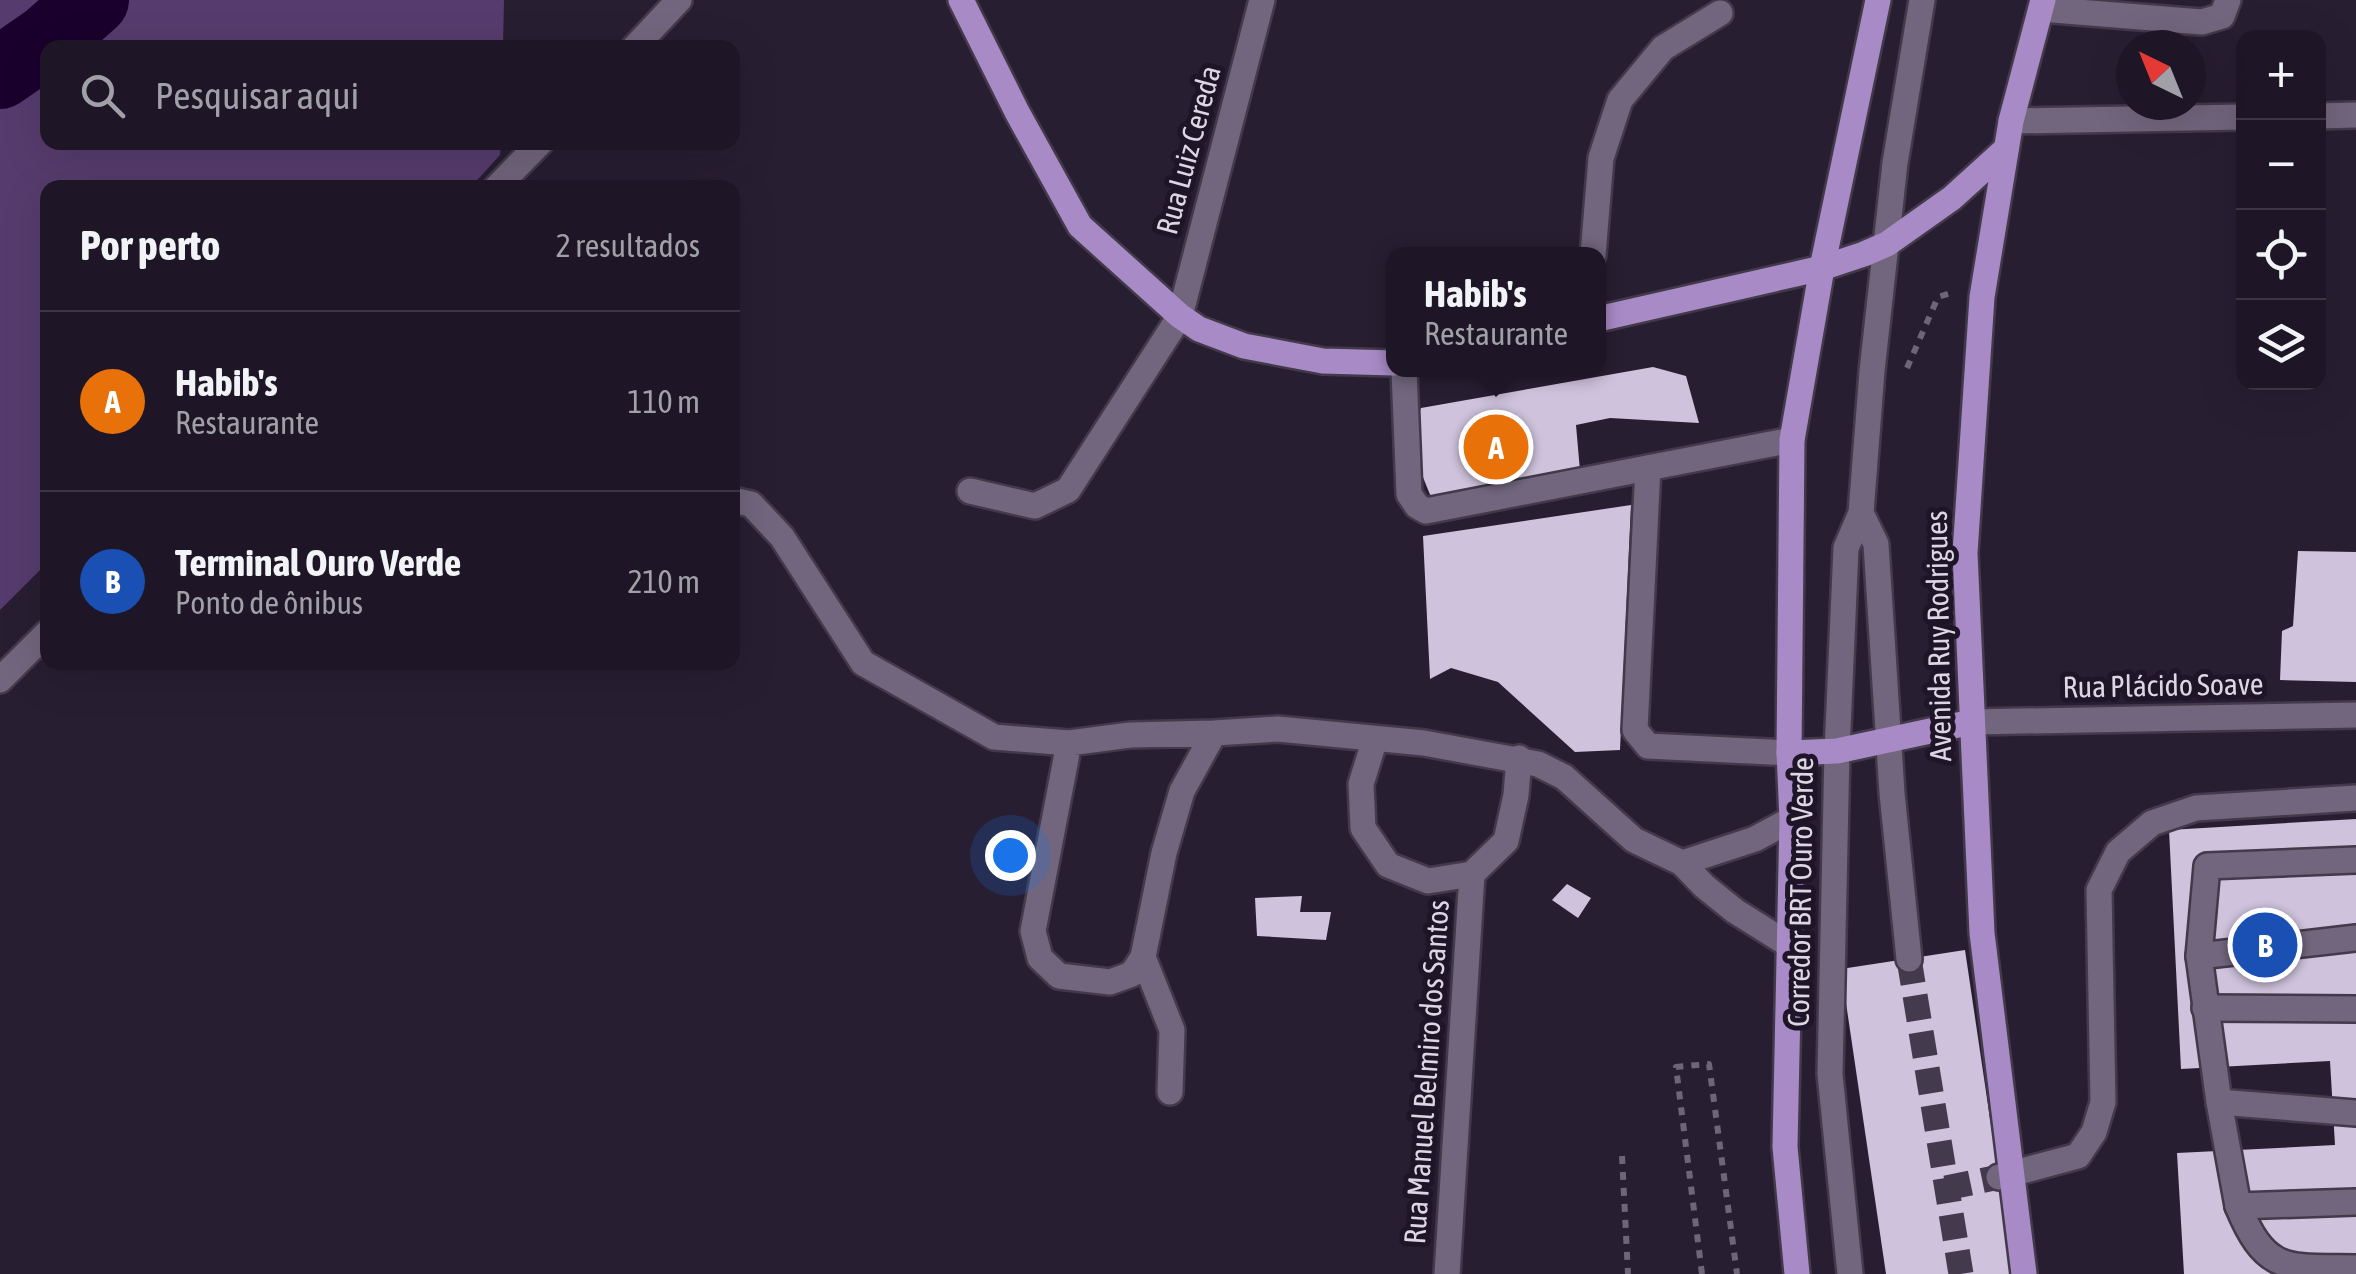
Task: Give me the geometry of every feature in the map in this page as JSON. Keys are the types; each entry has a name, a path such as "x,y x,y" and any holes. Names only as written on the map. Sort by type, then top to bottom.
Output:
{"main road":[{"path":"961,0 1080,226 1180,316 1199,329 1244,346 1323,361 1386,363"},
{"path":"1797,1274 1785,1147 1792,819 1792,440 1822,268 1878,0"},
{"name":"Avenida Ruy Rodrigues","path":"2024,1274 2004,1176 1982,933 1964,553 1982,298 2011,121 2042,4"},
{"path":"1606,317 1822,268 1887,244 1952,198 2006,148"},
{"path":"1789,754 1837,751 1972,722"}],"street":[{"path":"642,40 680,0"},
{"name":"Rua Luiz Cereda","path":"970,492 1035,506 1068,490 1180,316 1262,0"},
{"name":"Corredor BRT Ouro Verde","path":"1850,1274 1830,1074 1846,548 1860,514 1895,162 1922,0"},
{"path":"2042,4 2202,22 2222,16 2228,0"},
{"path":"1593,247 1601,158 1620,100 1663,48 1720,13"},
{"path":"2326,116 2356,115"},
{"path":"2011,121 2236,117"},
{"path":"504,180 534,150"},
{"path":"1404,377 1409,494 1416,506 1426,511 1792,440"},
{"path":"1648,468 1635,730 1648,746 1789,754"},
{"path":"740,502 752,504 782,538 864,663 994,737 1068,742 1130,735 1278,729 1519,758 1564,777 1634,840 1682,863 1735,911 1788,945"},
{"name":"Corredor BRT Ouro Verde","path":"1860,514 1876,544 1888,738 1909,958"},
{"path":"0,680 40,640"},
{"name":"Rua Plácido Soave","path":"1972,722 2356,715"},
{"path":"1068,742 1033,931 1040,958 1058,976 1110,982 1132,974 1143,956 1164,853 1182,791 1214,733"},
{"path":"1374,739 1361,784 1363,828 1388,865 1428,881 1472,874 1506,841 1519,758"},
{"path":"2004,1176 2078,1156 2094,1132 2103,1102 2099,890 2118,852 2152,822 2196,808 2356,798"},
{"path":"1682,863 1755,839 1792,819"},
{"path":"2356,860 2208,866 2199,956 2238,1206 2250,1235 2280,1267 2356,1268"},
{"name":"Rua Manuel Belmiro dos Santos","path":"1447,1274 1472,874"},
{"path":"2199,956 2356,938"},
{"path":"1143,956 1172,1030 1170,1092"},
{"path":"2205,1008 2356,1008"},
{"path":"2219,1102 2356,1113"},
{"path":"2238,1206 2356,1202"}],"path":[{"path":"1702,1274 1676,1067 1709,1064 1737,1274"},
{"path":"1622,1156 1628,1274"}],"shaded area":[{"path":"0,0 504,0 503,40 40,40 40,150 500,150 477,180 40,180 40,570 0,610"}],"building":[{"path":"1653,367 1686,376 1699,423 1610,418 1576,425 1580,471 1446,498 1431,497 1418,465 1412,430 1421,408"},
{"path":"1631,505 1620,750 1575,752 1498,682 1451,668 1430,679 1423,536"},
{"path":"2298,551 2356,552 2356,682 2280,680 2282,631 2293,626"},
{"path":"2356,819 2356,1274 2184,1274 2177,1153 2335,1145 2330,1061 2181,1069 2169,830"},
{"path":"1567,884 1591,898 1578,918 1552,900"},
{"path":"1302,896 1300,912 1331,912 1326,940 1257,936 1255,898"},
{"path":"1965,950 2013,1274 1886,1274 1841,969"}],"waterway":[{"path":"48,40 93,0"},
{"path":"0,73 40,45"}],"tunnel":[{"path":"1909,959 1961,1274"},
{"path":"1946,1188 1999,1177"}],"place":[{"name":"Habib's","path":"1496,447"},
{"name":"Terminal Ouro Verde","path":"2265,945"}]}
